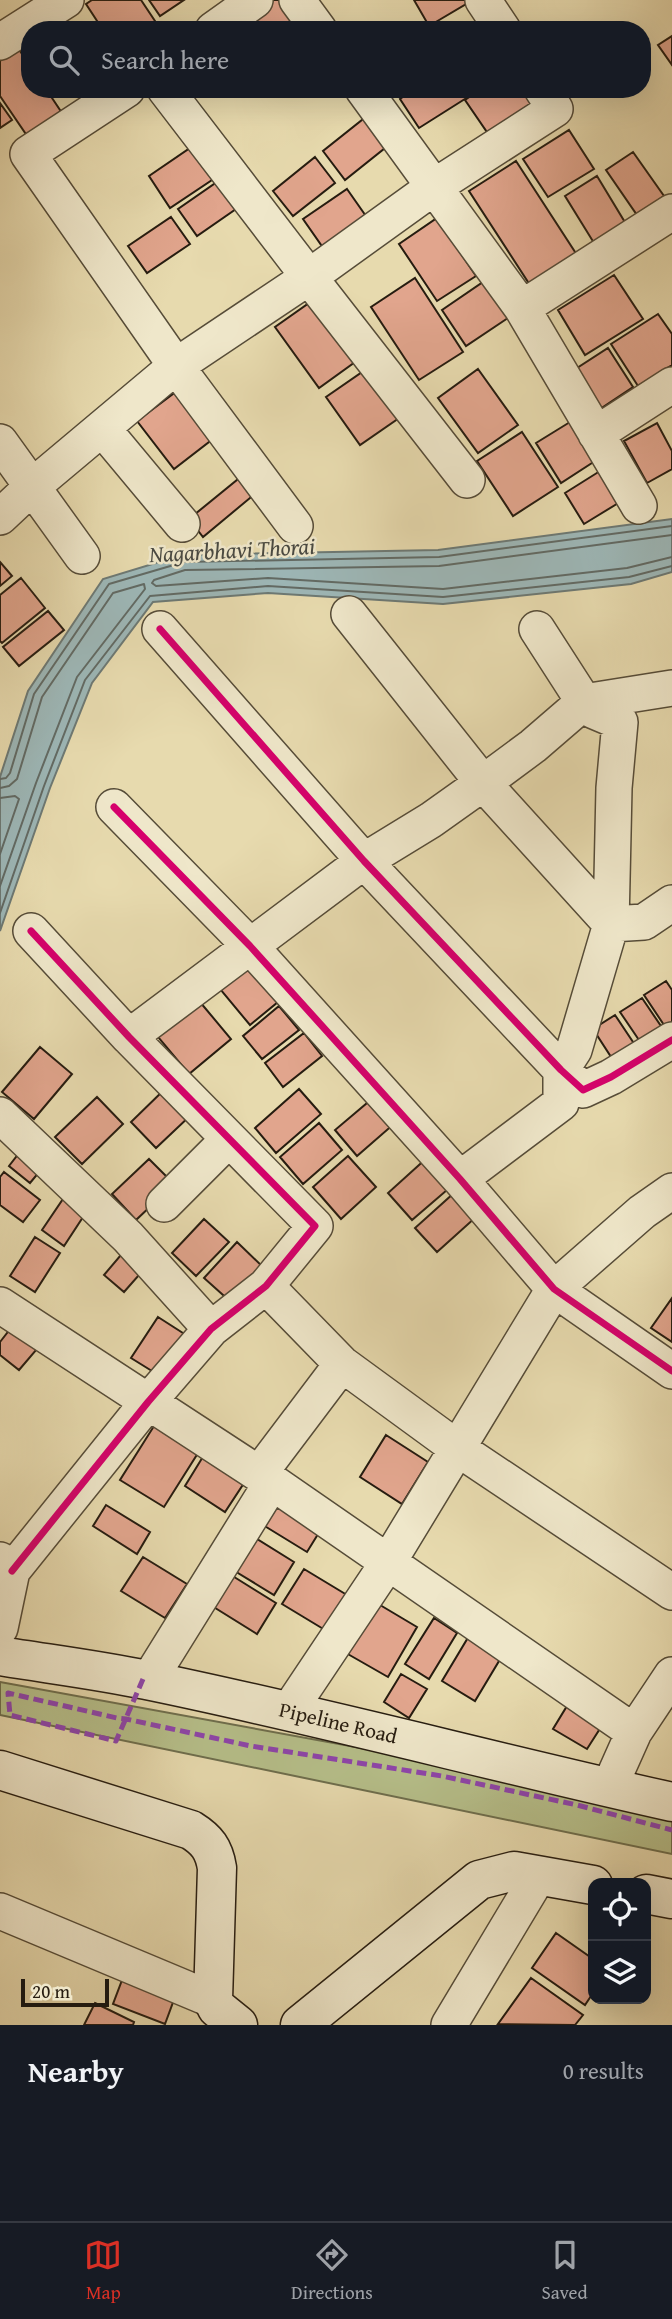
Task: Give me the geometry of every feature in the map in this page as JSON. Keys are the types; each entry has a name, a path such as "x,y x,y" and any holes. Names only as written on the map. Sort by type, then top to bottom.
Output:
{"main road":[{"name":"Pipeline Road","path":"0,1656 149,1680 672,1802"},
{"path":"0,1770 191,1830 205,1839 214,1854 217,1868 225,2012"},
{"path":"300,2025 479,1880 514,1871 588,1884"},
{"path":"651,1895 672,1899"}],"street":[{"path":"33,21 66,0"},
{"path":"226,21 255,0"},
{"path":"297,0 312,21"},
{"path":"483,0 497,21"},
{"path":"0,42 21,29"},
{"path":"113,98 28,154 176,366 295,526"},
{"path":"172,98 467,480"},
{"path":"370,98 522,308 639,506"},
{"path":"0,517 176,366 309,277 434,187 555,108 548,98"},
{"path":"522,308 672,212"},
{"path":"596,434 672,385"},
{"path":"102,428 182,524"},
{"path":"0,442 82,556"},
{"path":"349,614 483,783 611,923 644,922 672,903"},
{"path":"160,629 364,861 583,1090 611,1077 672,1040"},
{"path":"460,1179 561,1103 561,1070 574,1049 611,923 614,788 620,722 594,711 584,702 537,629"},
{"path":"128,1037 364,861 431,820 483,783 533,746 584,702 672,688"},
{"path":"114,807 250,946 460,1179 554,1289 672,1371"},
{"path":"0,1628 6,1566 211,1329 266,1286 315,1226 128,1037 31,931"},
{"path":"0,1115 128,1237 211,1329"},
{"path":"164,1204 229,1139"},
{"path":"288,1712 389,1561 554,1289 642,1212 672,1191"},
{"path":"266,1286 342,1364 457,1448 672,1592"},
{"path":"0,1305 266,1478 634,1732"},
{"path":"149,1680 266,1478 342,1364"},
{"path":"609,1788 634,1732 672,1675"},
{"path":"449,2025 539,1875"},
{"path":"0,1911 225,2012"}],"green space":[{"path":"0,1682 541,1781 672,1817 672,1854 0,1715"}],"water":[{"name":"Nagarbhavi Thorai","path":"672,519 672,572 631,584 443,604 268,593 153,602 92,683 50,788 0,931 0,777 28,691 103,579 182,555 438,550"}],"building":[{"path":"92,0 141,0 155,21 97,21 86,4"},
{"path":"149,0 184,0 160,16"},
{"path":"272,0 282,0 296,21 241,21"},
{"path":"414,0 473,0 437,21 426,21"},
{"path":"672,36 672,65 658,45"},
{"path":"18,48 21,52 21,98 52,98 66,119 32,143 0,96 0,61"},
{"path":"401,98 466,98 419,128"},
{"path":"468,98 541,99 489,135 465,100"},
{"path":"0,103 12,120 0,128"},
{"path":"367,116 390,144 345,180 323,151"},
{"path":"569,130 594,169 548,197 523,159"},
{"path":"193,146 215,178 170,208 149,176"},
{"path":"633,152 664,196 637,215 606,170"},
{"path":"315,157 335,183 293,216 273,191"},
{"path":"516,161 577,255 530,285 469,191"},
{"path":"597,176 626,224 594,243 565,196"},
{"path":"217,182 236,209 197,236 178,209"},
{"path":"347,189 368,219 324,249 303,219"},
{"path":"171,217 190,244 147,273 128,246"},
{"path":"437,218 476,276 437,301 399,244"},
{"path":"614,275 643,319 585,355 558,310"},
{"path":"415,278 463,352 419,380 371,307"},
{"path":"486,280 511,316 466,346 442,310"},
{"path":"319,296 362,357 319,388 275,327"},
{"path":"658,314 672,334 672,365 638,386 611,344"},
{"path":"608,348 633,387 600,409 574,370"},
{"path":"368,368 402,416 360,445 326,397"},
{"path":"478,369 518,425 478,453 438,398"},
{"path":"181,388 218,435 174,469 137,421"},
{"path":"570,422 595,461 561,483 536,443"},
{"path":"657,423 672,451 672,469 647,483 624,441"},
{"path":"522,432 558,487 513,516 477,461"},
{"path":"248,471 262,488 203,537 189,519"},
{"path":"600,471 620,502 584,524 565,493"},
{"path":"0,562 12,576 0,586"},
{"path":"21,578 45,608 2,643 0,595"},
{"path":"48,611 64,630 19,666 3,647"},
{"path":"254,961 284,997 250,1025 220,989"},
{"path":"666,981 672,990 672,1028 668,1031 644,995"},
{"path":"642,998 665,1032 643,1046 620,1012"},
{"path":"200,1002 231,1039 189,1074 158,1037"},
{"path":"279,1006 299,1030 262,1059 243,1036"},
{"path":"615,1015 637,1048 615,1063 593,1029"},
{"path":"304,1033 322,1056 283,1087 265,1063"},
{"path":"40,1047 72,1074 34,1119 2,1092"},
{"path":"167,1087 192,1114 156,1148 131,1122"},
{"path":"299,1089 321,1114 276,1153 255,1128"},
{"path":"97,1097 123,1124 82,1164 55,1137"},
{"path":"373,1098 395,1123 357,1156 335,1130"},
{"path":"319,1123 342,1150 303,1184 280,1157"},
{"path":"23,1148 45,1165 30,1183 9,1166"},
{"path":"348,1156 376,1187 341,1219 313,1187"},
{"path":"429,1156 454,1184 412,1220 388,1193"},
{"path":"149,1159 174,1184 136,1220 112,1194"},
{"path":"4,1172 40,1200 23,1222 0,1205 0,1177"},
{"path":"454,1193 476,1217 437,1252 415,1228"},
{"path":"63,1199 85,1214 64,1246 42,1230"},
{"path":"204,1219 229,1242 196,1276 172,1253"},
{"path":"35,1237 60,1253 35,1292 10,1276"},
{"path":"237,1242 264,1268 232,1303 204,1278"},
{"path":"126,1249 146,1267 124,1292 104,1275"},
{"path":"672,1298 672,1342 651,1328"},
{"path":"158,1317 186,1335 160,1376 131,1358"},
{"path":"11,1328 37,1349 19,1370 0,1355 0,1342"},
{"path":"154,1426 198,1453 164,1507 120,1480"},
{"path":"386,1435 428,1462 402,1504 360,1477"},
{"path":"204,1455 246,1480 225,1512 185,1486"},
{"path":"279,1499 323,1526 307,1552 263,1525"},
{"path":"106,1505 150,1532 137,1554 93,1526"},
{"path":"254,1537 294,1562 274,1595 233,1570"},
{"path":"143,1557 187,1584 165,1618 121,1591"},
{"path":"304,1569 347,1595 325,1630 282,1604"},
{"path":"231,1575 276,1603 257,1634 212,1606"},
{"path":"375,1602 417,1627 388,1677 346,1653"},
{"path":"434,1618 457,1633 429,1679 405,1664"},
{"path":"469,1636 502,1656 475,1701 442,1681"},
{"path":"401,1674 427,1689 409,1718 384,1702"},
{"path":"567,1706 601,1727 587,1749 553,1729"},
{"path":"556,1933 588,1955 588,2000 585,2005 532,1968"},
{"path":"127,1967 179,1986 165,2024 113,2004"},
{"path":"531,1978 583,2015 575,2025 498,2024"},
{"path":"95,2003 134,2022 133,2025 84,2025"}],"marked path":[{"path":"143,1679 116,1741 10,1715 8,1693 117,1718 126,1719 251,1746 442,1776 577,1805 672,1830"}],"cycle path":[{"path":"160,629 364,861 583,1090 611,1077 672,1040"},
{"path":"114,807 250,946 460,1179 554,1289 672,1371"},
{"path":"12,1571 148,1402 211,1329 266,1286 315,1226 129,1037 31,931"}]}
